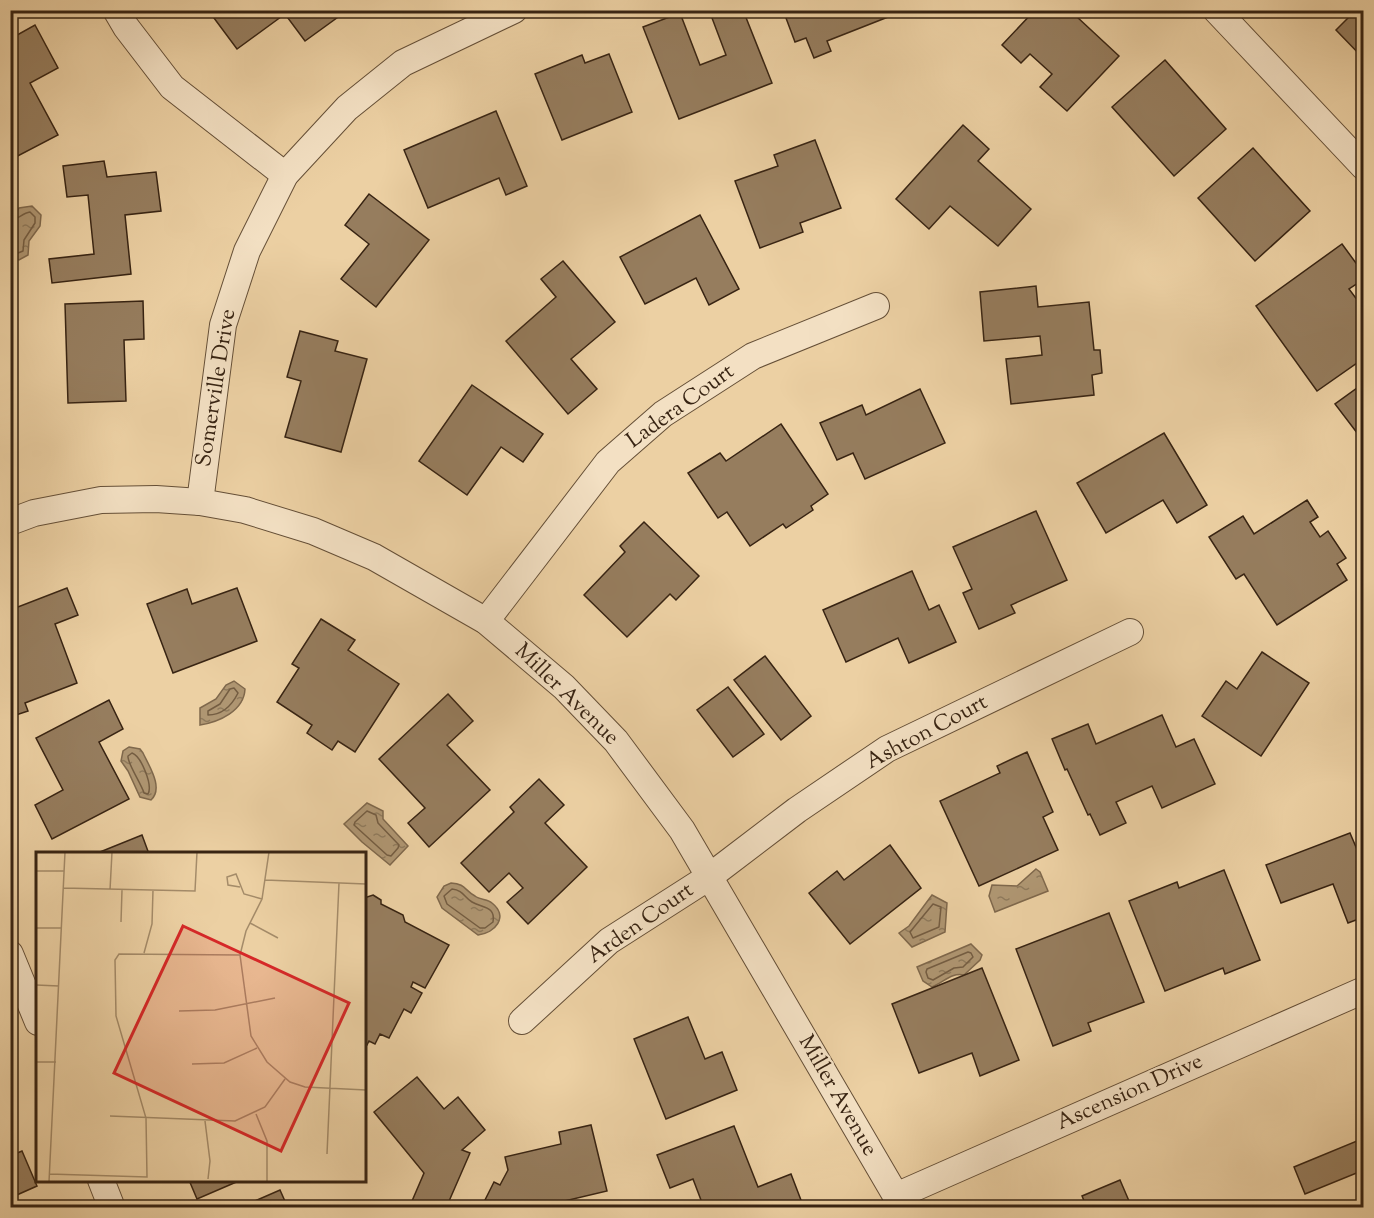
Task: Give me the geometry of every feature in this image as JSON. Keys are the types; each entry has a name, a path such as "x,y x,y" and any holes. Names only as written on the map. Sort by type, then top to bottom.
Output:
{"street":[{"path":"116,10 126,27 172,87 285,175"},
{"name":"Somerville Drive","path":"200,502 223,325 247,251 285,175 347,108 403,63 514,10"},
{"path":"1216,10 1364,167"},
{"name":"Ladera Court","path":"486,621 608,462 663,414 753,356 876,306"},
{"name":"Miller Avenue","path":"10,522 34,513 101,500 156,499 200,502 245,510 313,531 374,556 486,621 564,687 616,741 682,830 898,1202"},
{"name":"Ashton Court","path":"708,877 797,810 887,749 1130,632"},
{"name":"Arden Court","path":"522,1021 609,941 708,877"},
{"path":"10,954 36,1017"},
{"name":"Ascension Drive","path":"898,1202 1364,990"},
{"path":"102,1182 112,1208"}],"water":[{"path":"32,206 41,215 40,226 29,241 28,255 19,260 11,257 11,219 19,208"},
{"path":"234,681 245,689 240,703 222,718 200,725 200,708 216,699 226,685"},
{"path":"129,747 140,749 152,770 156,789 151,800 140,797 121,761 123,751"},
{"path":"367,803 383,811 383,819 408,846 390,865 344,824"},
{"path":"1036,869 1040,872 1048,891 995,912 989,896 992,885 1017,886"},
{"path":"451,883 460,885 471,894 492,903 499,914 498,924 490,931 478,935 442,908 437,897 444,886"},
{"path":"932,895 947,903 945,932 912,947 899,933 909,926"},
{"path":"971,944 982,955 980,960 964,975 952,976 932,987 923,981 917,967"}],"building":[{"path":"208,10 344,10 345,12 305,41 285,14 237,49"},
{"path":"709,10 743,10 772,83 679,119 643,27 680,13 700,65 726,55"},
{"path":"783,10 885,10 888,17 827,41 831,51 814,58 806,38 795,42"},
{"path":"1035,10 1082,10 1076,16 1119,56 1067,111 1040,87 1052,74 1030,54 1021,63 1002,45"},
{"path":"1356,10 1364,10 1363,58 1336,30"},
{"path":"35,25 58,68 30,83 58,135 10,160 10,39"},
{"path":"609,54 632,112 562,140 535,74 582,55 585,63"},
{"path":"1165,60 1226,129 1174,176 1112,107"},
{"path":"496,111 527,186 506,195 499,178 428,208 404,150"},
{"path":"963,125 989,149 978,161 1031,209 998,246 950,206 929,229 896,199"},
{"path":"815,140 841,208 800,223 803,232 760,248 735,181 778,166 774,155"},
{"path":"1253,148 1310,211 1255,261 1198,198"},
{"path":"104,161 107,177 156,172 161,211 125,215 131,274 52,283 49,259 94,254 88,195 67,197 63,166"},
{"path":"369,194 429,240 376,307 341,279 369,244 345,225"},
{"path":"700,215 739,289 709,305 696,278 645,304 620,257"},
{"path":"1342,244 1364,274 1364,279 1349,289 1364,309 1364,358 1317,391 1256,306"},
{"path":"563,261 615,322 571,359 597,389 568,414 506,341 556,297 541,279"},
{"path":"1036,286 1038,307 1089,302 1094,350 1100,350 1102,373 1092,375 1094,395 1011,404 1006,359 1042,355 1040,336 984,341 980,292"},
{"path":"143,301 144,339 124,340 126,401 68,403 65,304"},
{"path":"300,331 338,341 335,351 367,359 341,452 285,437 301,381 287,377"},
{"path":"1364,383 1364,442 1335,404"},
{"path":"472,385 543,434 523,462 501,447 467,495 419,461"},
{"path":"920,389 945,443 865,479 853,453 837,460 820,423 862,405 866,415"},
{"path":"781,424 828,494 811,506 813,510 786,528 783,524 750,546 727,512 718,518 688,473 720,453 726,461"},
{"path":"1164,433 1207,505 1177,523 1163,500 1106,533 1077,483"},
{"path":"1307,500 1318,517 1310,522 1320,537 1328,531 1346,558 1337,564 1347,580 1277,625 1244,574 1236,579 1209,537 1243,516 1254,534"},
{"path":"1036,511 1067,580 1011,605 1015,613 979,629 963,593 972,589 953,547"},
{"path":"644,522 699,576 676,600 670,594 627,637 584,595 625,552 620,546"},
{"path":"912,571 929,610 939,605 956,642 909,663 898,638 846,662 823,610"},
{"path":"67,588 78,615 55,624 77,683 25,703 28,711 10,717 10,610"},
{"path":"237,588 257,641 173,673 147,604 187,589 192,604"},
{"path":"321,619 355,640 348,650 399,684 355,752 338,741 332,750 307,733 312,725 277,702 299,668 292,664"},
{"path":"1262,652 1309,683 1261,756 1202,716 1226,681 1237,689"},
{"path":"765,656 811,716 781,740 734,680"},
{"path":"728,687 764,734 733,757 697,710"},
{"path":"448,694 473,721 447,745 490,790 429,847 408,823 425,808 379,759"},
{"path":"109,700 123,729 99,742 129,799 52,839 35,805 63,790 36,738"},
{"path":"1162,715 1176,747 1194,739 1215,784 1162,808 1152,786 1116,802 1126,823 1100,835 1067,769 1065,770 1052,739 1088,724 1096,744"},
{"path":"1027,752 1053,812 1043,817 1058,850 979,886 940,801 1000,773 997,766"},
{"path":"539,779 564,805 545,823 587,867 528,924 507,902 523,888 509,873 489,892 461,863 514,812 510,807"},
{"path":"1350,833 1364,866 1364,917 1348,923 1333,884 1281,903 1266,865"},
{"path":"142,835 148,852 100,852"},
{"path":"890,845 921,888 850,944 809,893 837,871 844,880"},
{"path":"1224,870 1260,960 1225,974 1223,968 1165,991 1129,901 1177,882 1179,888"},
{"path":"373,895 381,900 381,904 403,915 405,922 449,945 425,988 413,982 411,987 422,993 411,1013 404,1009 389,1038 380,1034 375,1044 369,1041 367,1045 366,1044 366,897"},
{"path":"1109,913 1144,1002 1088,1023 1091,1031 1053,1046 1016,949"},
{"path":"982,968 1019,1060 980,1076 972,1053 919,1073 892,1004"},
{"path":"688,1017 705,1059 722,1052 737,1090 666,1119 634,1039"},
{"path":"417,1077 444,1109 458,1097 485,1130 462,1150 470,1153 446,1208 409,1208 424,1173 374,1112"},
{"path":"591,1125 607,1191 535,1208 481,1208 494,1182 500,1185 508,1170 505,1157 561,1144 559,1132"},
{"path":"734,1126 758,1187 791,1174 804,1208 704,1208 693,1179 670,1188 657,1155"},
{"path":"1364,1138 1364,1170 1305,1194 1294,1167"},
{"path":"22,1151 37,1186 10,1198 10,1156"},
{"path":"1120,1180 1132,1208 1087,1208 1082,1196"},
{"path":"190,1182 236,1182 197,1199"},
{"path":"280,1190 288,1208 239,1208"}]}
